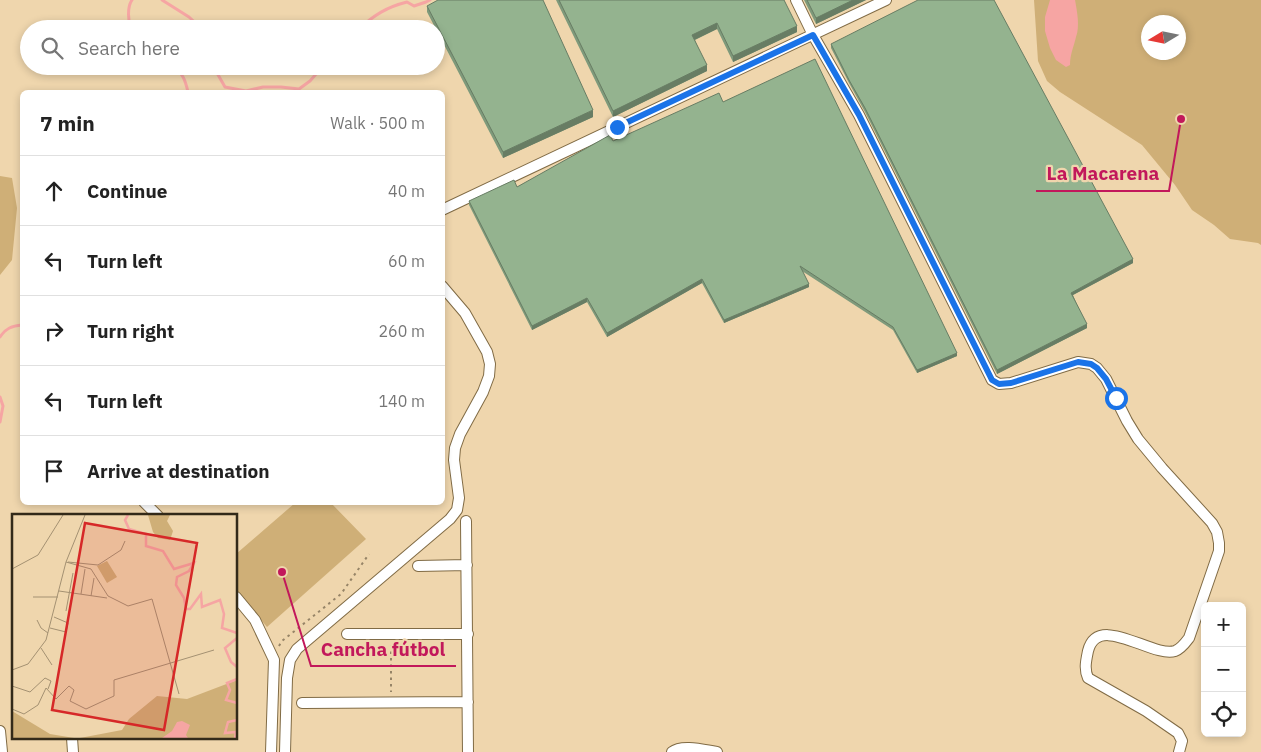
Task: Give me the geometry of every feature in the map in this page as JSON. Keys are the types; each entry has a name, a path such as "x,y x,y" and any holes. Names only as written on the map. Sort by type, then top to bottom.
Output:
{"street":[{"path":"796,0 813,35 859,115 992,380 999,384 1011,383 1078,362 1091,364 1097,368 1106,379 1127,421 1138,438 1162,468 1205,515 1217,532 1219,552 1189,638 1183,645 1175,651 1162,650 1116,636 1105,635 1098,637 1090,646 1086,662 1085,672 1088,678 1146,711 1178,733 1182,741 1179,752"},
{"path":"445,209 886,0"},
{"path":"285,752 287,678 290,660 297,649 450,519 457,510 459,498 454,460 455,448 460,434 483,392 489,376 490,364 487,352 465,313 445,290"},
{"path":"147,505 156,514"},
{"path":"466,521 468,752"},
{"path":"418,566 467,565"},
{"path":"238,599 255,620 274,660 271,752"},
{"path":"346,634 468,634"},
{"path":"302,703 468,702"},
{"path":"0,731 2,752"},
{"path":"672,752 678,748 684,748 717,752"}],"path":[{"path":"274,660 282,640 341,594 369,554"},
{"path":"391,634 392,702"}],"shaded area":[{"path":"1034,0 1261,0 1261,245 1230,239 1192,210 1175,185 1142,145 1060,92 1047,81 1038,61"},
{"path":"1050,0 1075,0 1078,28 1070,65 1066,67 1056,60 1045,31 1045,17"},
{"path":"0,176 12,178 17,208 12,260 0,275"},
{"path":"293,505 333,505 366,539 267,627 238,592 238,552"}],"building":[{"path":"438,0 543,0 593,110 503,152 445,41 445,20 434,20 427,6"},
{"path":"559,0 784,0 797,26 733,56 717,23 692,35 707,65 613,111"},
{"path":"807,0 853,0 816,18"},
{"path":"918,0 994,0 1133,259 1071,293 1087,324 997,370 831,44"},
{"path":"815,59 957,353 917,370 893,327 800,266 809,284 724,320 702,279 607,333 587,298 532,326 469,201 514,180 517,187 610,135 613,141 719,93 723,102"}],"waterway":[{"path":"129,20 129,6 132,0"},
{"path":"162,0 192,20"},
{"path":"370,20 393,6 407,2 414,6 430,0"},
{"path":"181,75 188,90"},
{"path":"218,75 225,87 241,90"},
{"path":"250,90 263,87 299,89 315,75"},
{"path":"0,337 10,328 20,325"},
{"path":"0,397 3,406 0,422"}],"place":[{"name":"La Macarena","path":"1181,119"},
{"name":"Cancha fútbol","path":"282,572"}],"route":[{"path":"617,127 813,35 859,115 992,380 999,384 1011,383 1078,362 1091,364 1097,368 1106,379 1116,398"}]}
